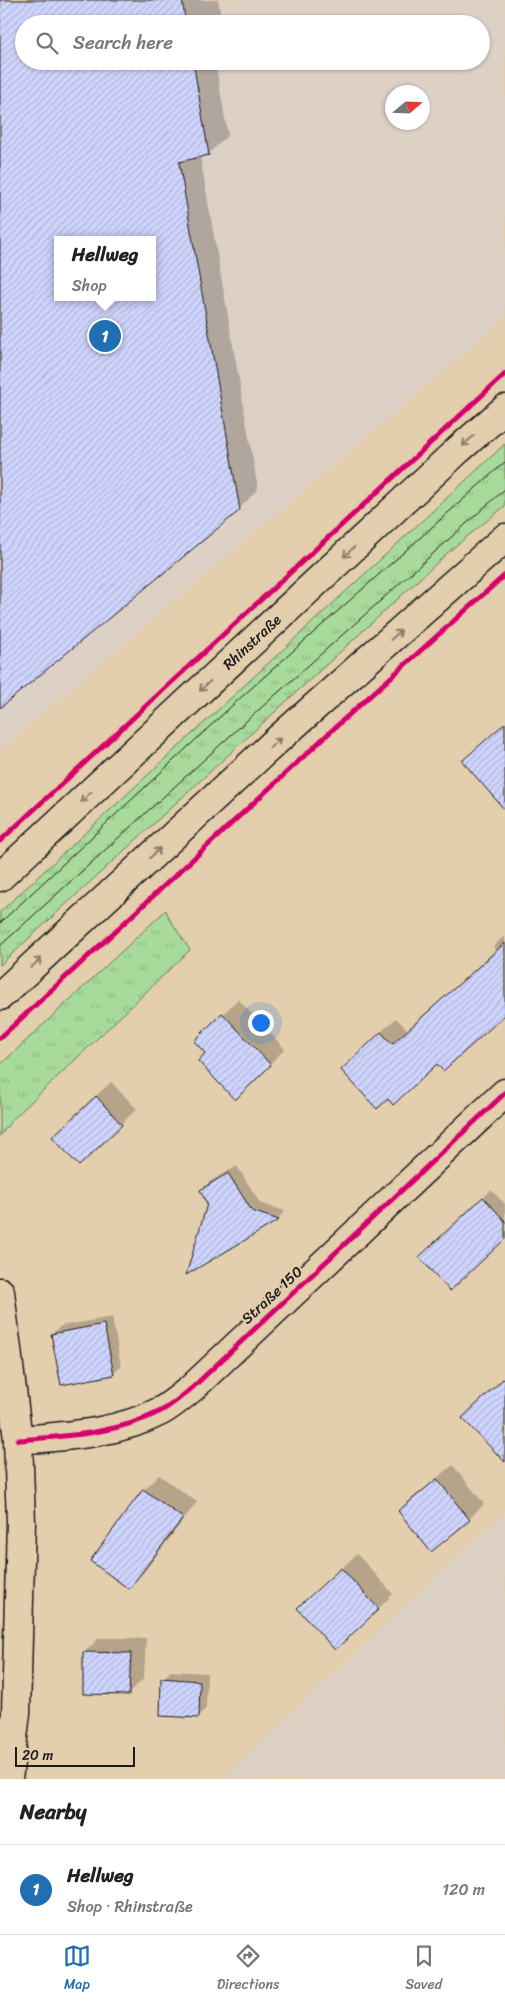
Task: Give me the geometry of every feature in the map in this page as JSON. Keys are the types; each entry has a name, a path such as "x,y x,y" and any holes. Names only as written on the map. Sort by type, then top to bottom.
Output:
{"main road":[{"name":"Rhinstraße","path":"0,877 458,450 505,409"},
{"path":"0,996 275,742 505,538"},
{"name":"Straße 150","path":"18,1440 86,1434 129,1424 162,1410 192,1388 505,1094"},
{"path":"0,1292 18,1440 21,1522 16,1713 8,1779"}],"shaded area":[{"path":"0,0 505,0 505,318 0,750"},
{"path":"505,1512 505,1779 223,1779 434,1578"}],"green space":[{"path":"505,444 505,506 453,548 0,965 0,912"},
{"path":"166,910 169,918 190,950 11,1121 0,1136 0,1065"}],"building":[{"path":"0,0 182,0 184,15 15,15 15,70 195,70 209,155 179,162 240,510 0,708"},
{"path":"505,723 505,810 462,761"},
{"path":"505,943 505,1015 443,1071 437,1064 393,1105 388,1099 377,1109 341,1070 381,1032 392,1044"},
{"path":"222,1013 271,1065 235,1100 198,1061 205,1053 194,1041"},
{"path":"96,1096 122,1125 79,1166 52,1137"},
{"path":"228,1173 252,1211 279,1220 186,1275 207,1204 200,1190"},
{"path":"483,1197 505,1221 505,1239 450,1291 419,1257"},
{"path":"104,1324 114,1375 61,1385 51,1334"},
{"path":"505,1377 505,1462 462,1418"},
{"path":"437,1479 470,1520 431,1552 398,1511"},
{"path":"143,1489 183,1518 129,1589 90,1561"},
{"path":"341,1568 379,1609 335,1650 297,1608"},
{"path":"83,1652 131,1653 129,1695 83,1694"},
{"path":"161,1678 200,1681 199,1718 160,1716"}],"tram line":[{"path":"0,923 237,701 505,462"},
{"path":"0,946 253,715 505,489"}],"cycle path":[{"path":"0,841 505,374"},
{"path":"0,1038 342,721 505,575"},
{"path":"18,1440 91,1433 127,1425 144,1419 169,1406 192,1388 505,1093"}],"place":[{"name":"Hellweg","path":"105,336"}]}
